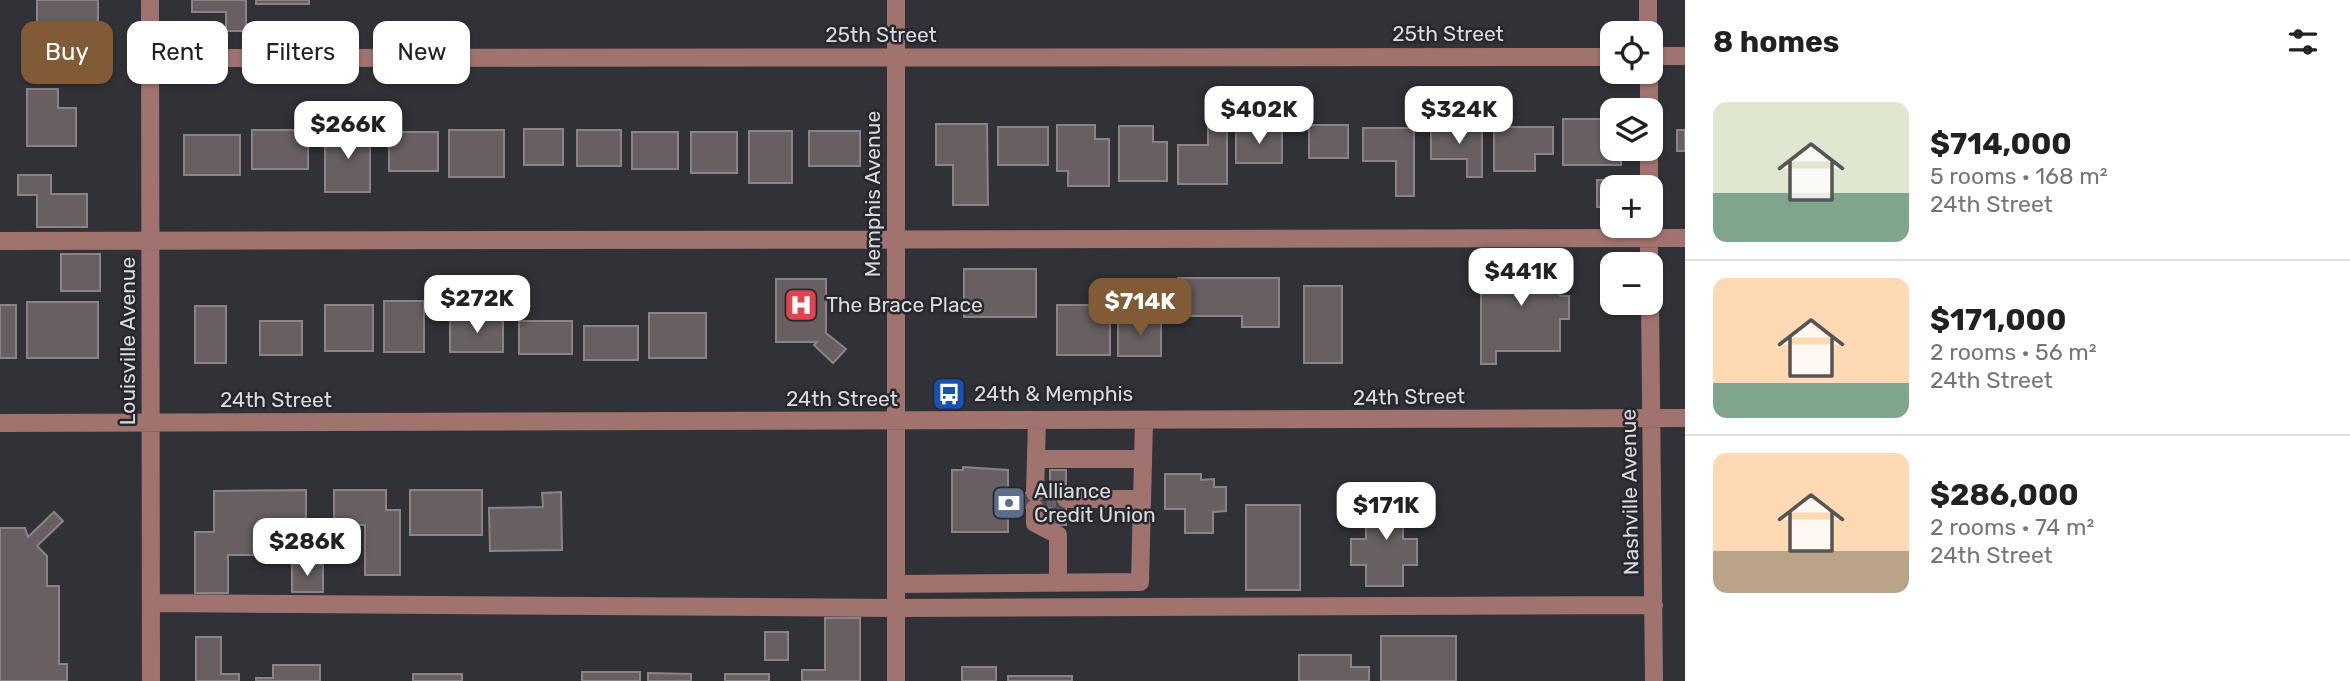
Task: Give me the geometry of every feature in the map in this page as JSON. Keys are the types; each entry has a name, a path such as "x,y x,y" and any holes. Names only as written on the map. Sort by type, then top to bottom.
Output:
{"street":[{"name":"Louisville Avenue","path":"150,0 150,21"},
{"name":"Memphis Avenue","path":"896,0 896,681"},
{"path":"1648,0 1648,21"},
{"name":"25th Street","path":"228,58 1600,57"},
{"path":"1663,57 1685,57"},
{"name":"Louisville Avenue","path":"150,84 150,681"},
{"path":"0,241 150,243 1600,232"},
{"path":"1663,234 1685,238"},
{"name":"Nashville Avenue","path":"1650,315 1654,681"},
{"name":"24th Street","path":"0,423 1144,422 1685,418"},
{"path":"1037,421 1035,523 1058,535 1058,583"},
{"path":"896,584 1140,582 1144,422"},
{"path":"1036,459 1143,459"},
{"path":"1066,499 1142,499"},
{"path":"150,603 896,608 1654,605"}],"building":[{"path":"37,0 98,0 98,21 37,21"},
{"path":"192,0 246,0 246,21 242,21 242,31 228,31 226,12 192,12"},
{"path":"256,0 309,0 309,4 256,4"},
{"path":"27,89 58,89 58,108 76,108 76,146 27,146"},
{"path":"1563,119 1600,119 1600,161 1621,161 1621,165 1563,165"},
{"path":"936,124 987,124 988,205 953,205 953,165 936,165"},
{"path":"1057,125 1095,125 1095,139 1109,139 1109,186 1068,186 1068,171 1057,171"},
{"path":"1309,125 1348,125 1348,158 1309,158"},
{"path":"1119,126 1153,126 1153,142 1167,142 1167,181 1119,181"},
{"path":"1431,126 1482,126 1482,177 1467,177 1467,159 1431,159"},
{"path":"998,127 1048,127 1048,165 998,165"},
{"path":"1208,127 1227,127 1227,184 1178,184 1178,145 1208,145"},
{"path":"1494,127 1553,127 1553,154 1535,154 1535,171 1494,171"},
{"path":"1236,128 1282,128 1282,163 1236,163"},
{"path":"1363,128 1414,128 1414,196 1396,196 1396,161 1363,161"},
{"path":"524,129 563,129 563,165 524,165"},
{"path":"252,130 308,130 308,169 252,169"},
{"path":"325,130 370,130 370,192 325,192"},
{"path":"449,130 504,130 504,177 449,177"},
{"path":"577,130 621,130 621,166 577,166"},
{"path":"1677,130 1685,130 1685,151 1677,151"},
{"path":"749,131 792,131 792,183 749,183"},
{"path":"809,131 860,131 860,166 809,166"},
{"path":"389,132 438,132 438,171 389,171"},
{"path":"632,132 678,132 678,169 632,169"},
{"path":"691,132 737,132 737,173 691,173"},
{"path":"184,135 240,135 240,175 184,175"},
{"path":"18,175 51,175 51,194 87,194 87,227 37,227 37,195 18,195"},
{"path":"1597,180 1600,180 1600,207 1597,207"},
{"path":"61,254 100,254 100,291 61,291"},
{"path":"1481,263 1560,263 1560,296 1569,296 1569,319 1560,319 1560,351 1496,351 1496,364 1481,364"},
{"path":"964,269 1036,269 1036,317 964,317"},
{"path":"1178,278 1279,278 1279,327 1242,327 1242,316 1178,316"},
{"name":"The Brace Place","path":"776,279 826,279 826,333 846,349 833,363 814,345 817,342 776,342"},
{"path":"1304,286 1342,286 1342,363 1304,363"},
{"path":"384,301 424,301 424,352 384,352"},
{"path":"27,302 98,302 98,358 27,358"},
{"path":"0,305 16,305 16,358 0,358"},
{"path":"325,305 373,305 373,351 325,351"},
{"path":"1057,305 1110,305 1110,355 1057,355"},
{"path":"195,306 226,306 226,363 195,363"},
{"path":"649,313 706,313 706,358 649,358"},
{"path":"450,319 503,319 503,352 450,352"},
{"path":"1118,320 1161,320 1161,356 1118,356"},
{"path":"260,321 302,321 302,355 260,355"},
{"path":"519,321 572,321 572,354 519,354"},
{"path":"584,326 638,326 638,360 584,360"},
{"name":"Alliance Credit Union","path":"963,467 1008,470 1008,493 1050,493 1050,470 1066,470 1066,525 1050,525 1050,508 1008,508 1008,532 952,532 952,470 963,470"},
{"path":"1165,474 1201,474 1201,480 1214,479 1214,487 1226,487 1226,511 1213,512 1213,533 1185,533 1185,509 1165,509"},
{"path":"306,490 306,555 228,555 228,593 195,593 195,532 214,532 214,491"},
{"path":"334,490 386,490 386,510 400,510 400,575 365,575 365,525 334,525"},
{"path":"410,490 482,490 482,535 410,535"},
{"path":"561,492 562,550 490,551 489,508 543,507 542,493"},
{"path":"1366,497 1413,500 1413,524 1403,524 1403,539 1417,539 1417,565 1403,565 1403,586 1366,586 1366,565 1351,565 1351,539 1366,539"},
{"path":"1246,505 1300,505 1300,590 1246,590"},
{"path":"54,512 63,521 37,546 47,556 47,586 59,586 59,664 67,664 67,681 0,681 0,528 25,528 28,537"},
{"path":"292,564 323,564 323,592 292,592"},
{"path":"825,618 860,618 860,681 802,681 802,670 825,670"},
{"path":"765,632 788,632 788,660 765,660"},
{"path":"1381,636 1456,636 1456,681 1381,681"},
{"path":"196,637 221,637 221,674 239,674 239,681 196,681"},
{"path":"1299,655 1351,655 1351,667 1369,667 1369,681 1299,681"},
{"path":"273,665 320,665 320,681 256,681 256,678 273,678"},
{"path":"962,667 996,667 996,681 962,681"},
{"path":"582,672 640,672 640,681 582,681"},
{"path":"648,673 691,674 691,681 648,681"},
{"path":"413,674 462,674 462,681 413,681"},
{"path":"725,674 769,674 769,681 725,681"},
{"path":"1008,676 1072,676 1072,681 1008,681"}],"tunnel":[{"path":"1035,493 1035,499 1066,499"}],"place":[{"name":"The Brace Place","path":"801,305"},
{"name":"24th & Memphis","path":"949,394"},
{"name":"Alliance Credit Union","path":"1009,503"}]}
